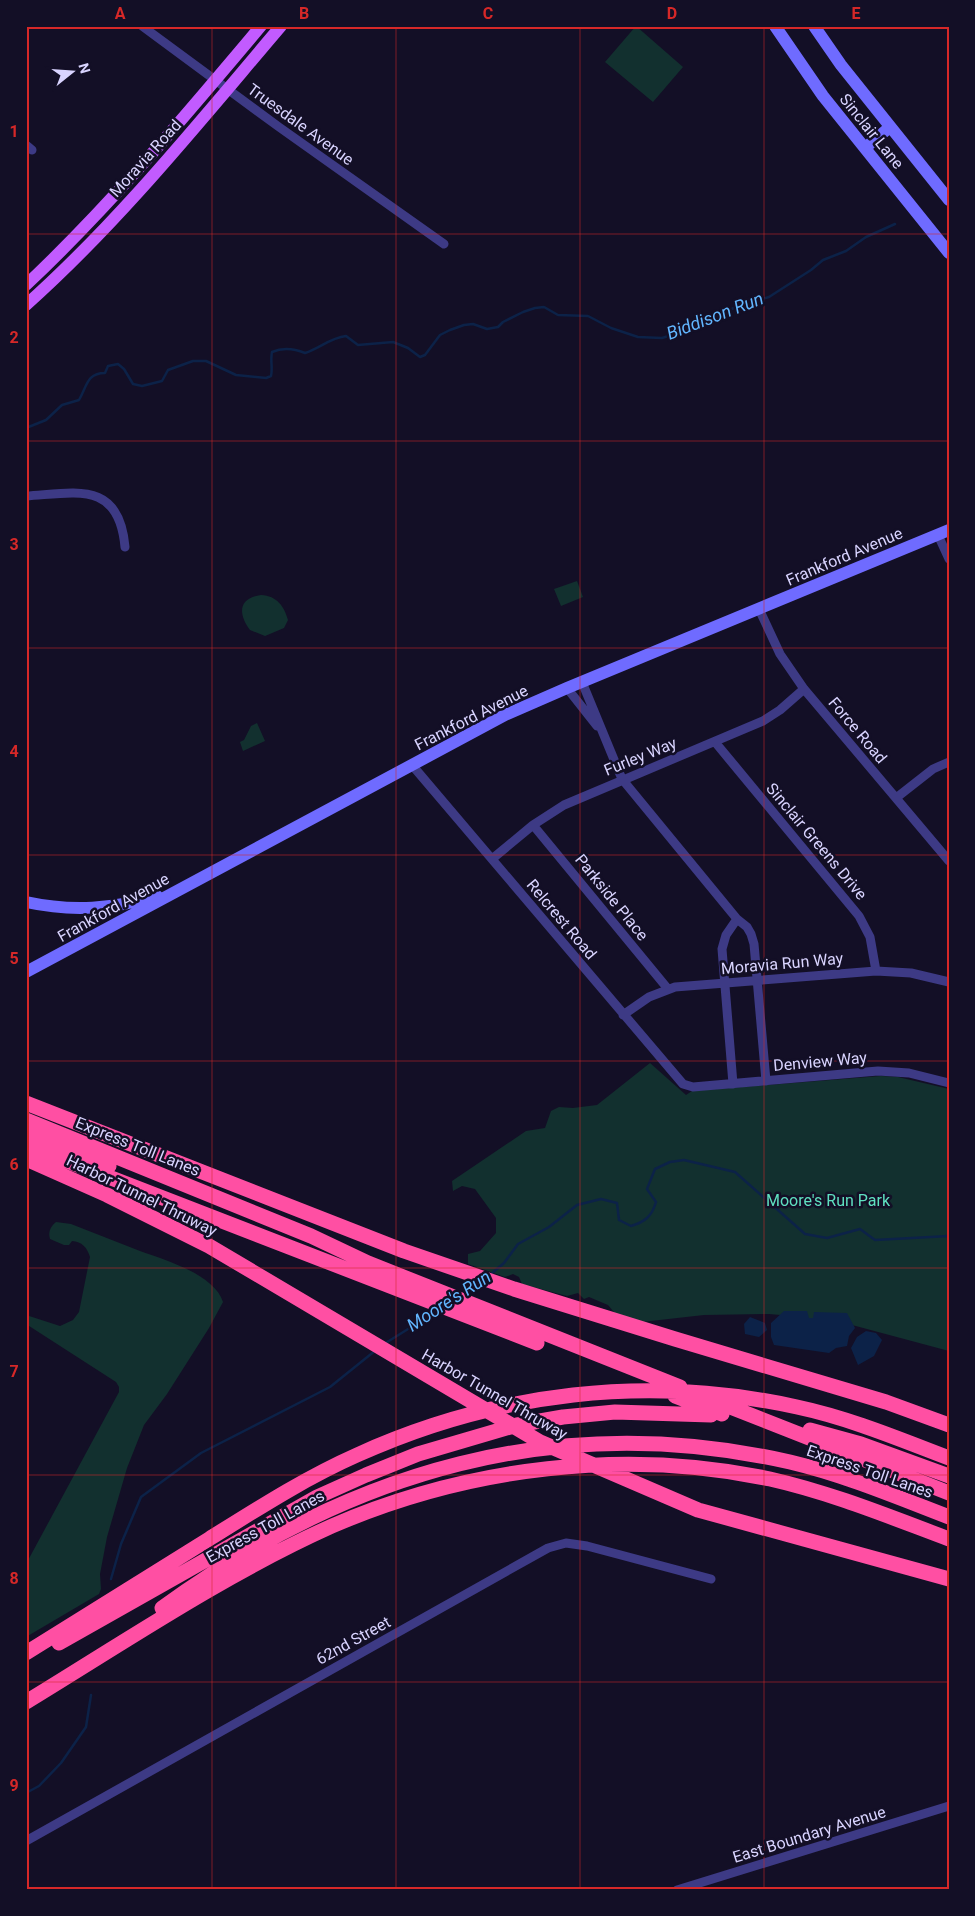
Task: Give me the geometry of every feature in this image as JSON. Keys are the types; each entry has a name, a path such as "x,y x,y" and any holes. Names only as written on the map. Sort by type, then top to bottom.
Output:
{"highway":[{"path":"26,1103 395,1248 514,1289 886,1402 949,1425"},
{"name":"Express Toll Lanes","path":"26,1120 311,1236 368,1263 556,1340 949,1493"},
{"path":"26,1134 308,1243 368,1263"},
{"name":"Express Toll Lanes","path":"26,1145 949,1503"},
{"name":"Harbor Tunnel Thruway","path":"26,1159 209,1246 540,1442 698,1510 949,1578"},
{"path":"26,1653 262,1507 356,1455 410,1433 510,1405 557,1396 608,1391 675,1391 740,1397 798,1407 866,1427 949,1458"},
{"name":"Express Toll Lanes","path":"26,1662 317,1497 366,1474 418,1454 517,1425 563,1417 615,1412 739,1416 797,1426 861,1444 949,1476"},
{"name":"Express Toll Lanes","path":"113,1649 169,1603 261,1545 322,1512 366,1493 418,1475 457,1464 525,1451 583,1445 632,1444 688,1446 744,1453 790,1462 836,1475 949,1517"},
{"path":"26,1702 260,1562 344,1522 433,1492 477,1481 560,1467 604,1464 663,1465 709,1469 763,1478 831,1495 949,1539"}],"main road":[{"name":"Moravia Road","path":"26,285 59,254 132,175 261,26"},
{"name":"Moravia Road","path":"26,304 68,265 135,194 281,26"}],"street":[{"name":"Truesdale Avenue","path":"142,26 444,244"},
{"name":"Sinclair Lane","path":"775,26 806,73 949,253"},
{"name":"Sinclair Lane","path":"814,26 841,65 949,200"},
{"path":"865,148 890,128"},
{"path":"26,496 70,492 99,497 120,519 126,547"},
{"path":"943,532 949,559"},
{"name":"Frankford Avenue","path":"26,972 176,890 505,716 567,688 943,532"},
{"name":"Force Road","path":"759,609 780,654 804,689 949,861"},
{"path":"582,682 622,780 751,934 754,944 766,1081"},
{"path":"567,688 603,734"},
{"name":"Furley Way","path":"492,859 533,825 570,802 768,718 804,689"},
{"name":"Sinclair Greens Drive","path":"715,742 859,916 870,937 876,971"},
{"path":"896,798 933,769 949,762"},
{"name":"Relcrest Road","path":"412,765 679,1081 693,1087"},
{"name":"Parkside Place","path":"533,825 668,989"},
{"path":"26,902 66,909 95,908 132,903 176,890"},
{"path":"95,908 118,912 129,917"},
{"path":"732,1084 722,949 726,934 737,919"},
{"name":"Moravia Run Way","path":"623,1015 641,1002 668,989 724,983 876,971 911,973 949,982"},
{"name":"Denview Way","path":"693,1087 888,1071 909,1073 949,1083"},
{"name":"62nd Street","path":"26,1841 548,1548 566,1543 588,1546 711,1579"},
{"name":"East Boundary Avenue","path":"677,1890 949,1806"}],"green space":[{"path":"636,26 683,67 653,102 605,62"},
{"path":"577,581 583,597 561,606 554,589"},
{"path":"261,595 276,600 284,610 288,620 284,628 265,636 250,630 242,613 244,603 248,599"},
{"path":"257,723 265,741 243,751 240,742 244,740 251,726"},
{"name":"Moore's Run Park","path":"650,1063 686,1095 692,1091 881,1076 898,1077 949,1089 949,1351 852,1325 769,1314 704,1315 624,1324 608,1305 589,1297 584,1299 578,1293 567,1296 522,1284 519,1277 513,1274 505,1277 468,1264 468,1254 480,1251 496,1233 496,1218 475,1189 462,1186 453,1191 452,1181 526,1131 545,1128 551,1111 559,1107 573,1108 597,1105"},
{"path":"56,1222 71,1224 188,1269 210,1283 218,1292 223,1302 209,1328 167,1394 144,1425 127,1468 107,1537 100,1574 101,1589 99,1594 26,1637 26,1564 119,1392 116,1382 26,1324 26,1315 60,1326 73,1320 79,1312 90,1257 86,1248 79,1243 72,1241 69,1245 64,1245 50,1239 50,1230"}],"water":[{"path":"784,1311 807,1311 809,1318 813,1318 814,1312 847,1313 855,1328 849,1336 847,1346 836,1348 829,1353 774,1345 771,1337 771,1323"},
{"path":"750,1317 765,1323 767,1330 759,1337 745,1334 744,1324"},
{"path":"866,1331 876,1333 882,1340 874,1356 858,1365 851,1348 857,1337"}],"waterway":[{"name":"Biddison Run","path":"26,428 46,420 62,405 79,400 88,381 94,375 105,373 108,366 118,364 124,369 133,384 142,386 162,381 168,370 193,361 206,361 236,375 266,378 271,376 272,352 280,349 292,349 305,353 346,336 358,345 393,342 408,348 420,357 425,355 440,335 450,330 473,324 487,329 498,327 503,322 523,312 544,307 558,315 588,316 611,328 638,337 662,338 688,330 738,306 769,297 823,260 846,251 866,237 895,224"},
{"name":"Moore's Run","path":"491,1274 504,1263 518,1244 549,1227 577,1205 601,1199 617,1203 619,1220 631,1226 640,1223 650,1215 656,1202 647,1189 655,1169 670,1162 684,1160 735,1172 805,1234 827,1238 860,1229 875,1240 949,1236"},
{"name":"Moore's Run","path":"463,1295 482,1283"},
{"name":"Moore's Run","path":"384,1344 437,1311"},
{"name":"Moore's Run","path":"111,1579 121,1544 141,1497 201,1453 330,1387 376,1350"},
{"name":"Moore's Run","path":"26,1793 39,1786 61,1763 86,1727 91,1695"}]}
